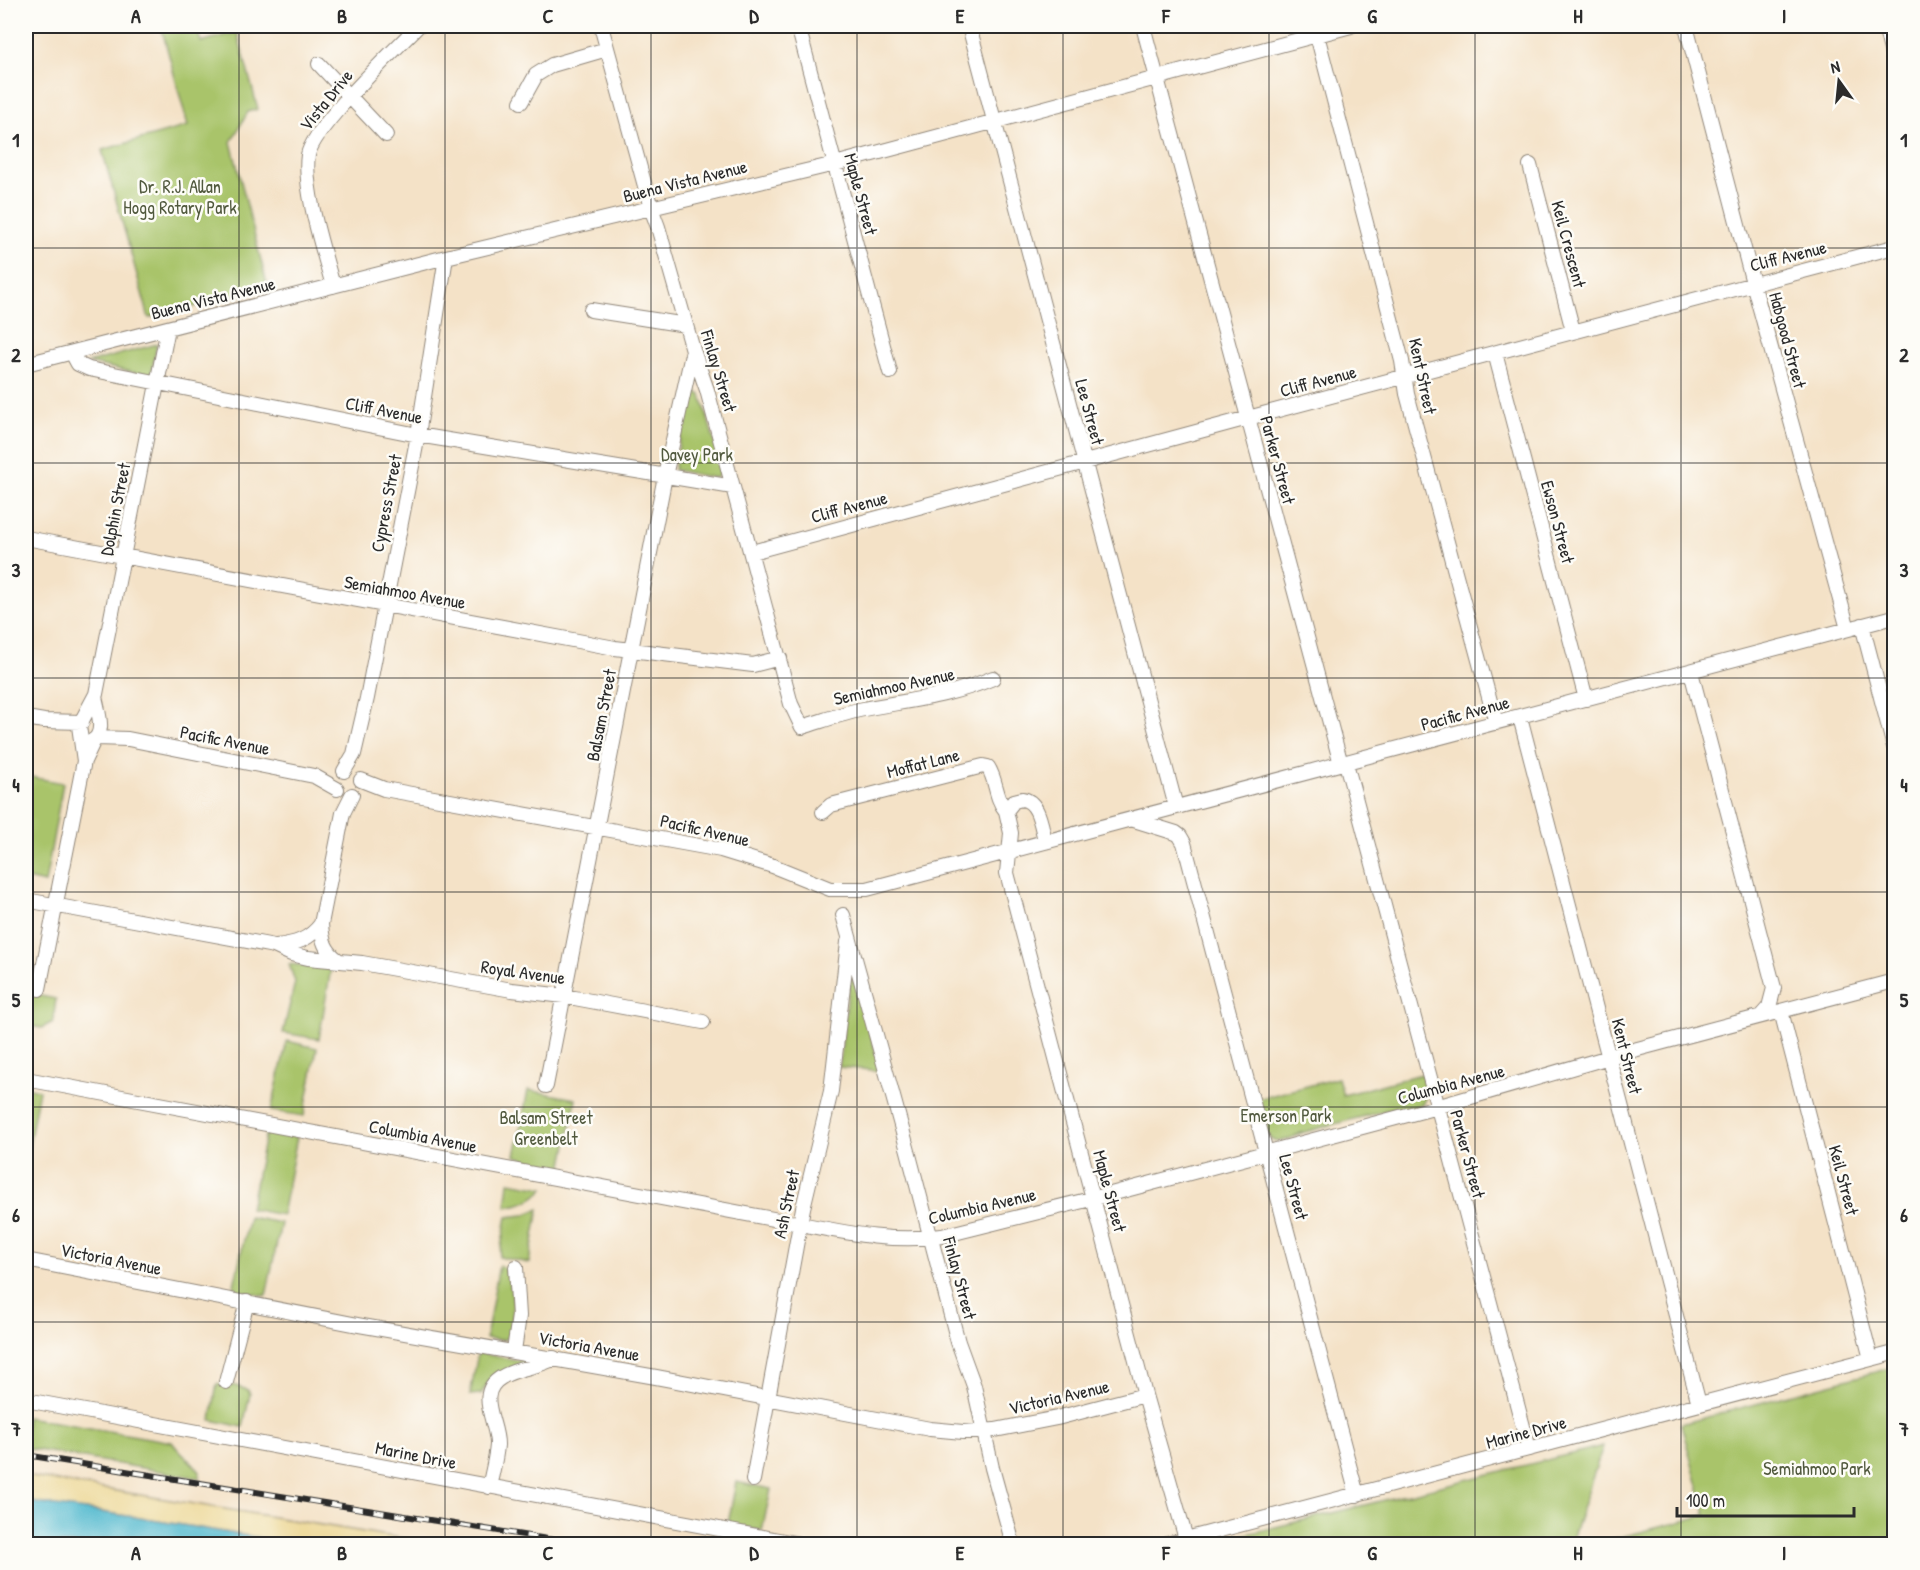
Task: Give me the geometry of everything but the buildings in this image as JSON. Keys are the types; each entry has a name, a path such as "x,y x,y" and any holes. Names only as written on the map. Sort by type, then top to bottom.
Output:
{"street":[{"name":"Vista Drive","path":"333,286 307,180 308,153 318,134 350,97 418,26"},
{"name":"Finlay Street","path":"601,26 651,208 707,390 792,704 802,727"},
{"name":"Maple Street","path":"798,26 890,372"},
{"name":"Lee Street","path":"969,26 1176,807"},
{"name":"Parker Street","path":"1143,26 1529,1449"},
{"name":"Habgood Street","path":"1686,26 1753,283 1848,629"},
{"path":"1885,26 1894,62"},
{"name":"Buena Vista Avenue","path":"26,364 446,257 835,164 1341,27"},
{"name":"Kent Street","path":"1317,35 1399,350 1407,394 1496,723"},
{"path":"521,102 536,75 552,65 607,49"},
{"path":"319,64 386,135"},
{"name":"Keil Crescent","path":"1530,165 1574,332"},
{"name":"Cliff Avenue","path":"752,552 1894,247"},
{"name":"Cypress Street","path":"342,772 354,754 384,606 418,435 446,257"},
{"path":"591,310 686,325"},
{"name":"Dolphin Street","path":"90,731 168,328"},
{"name":"Balsam Street","path":"546,1086 665,476 693,350"},
{"name":"Cliff Avenue","path":"72,352 78,364 89,369 418,435 734,487"},
{"name":"Ewson Street","path":"1495,353 1586,699"},
{"name":"Semiahmoo Avenue","path":"26,538 384,606 632,650 753,665 780,658"},
{"name":"Pacific Avenue","path":"360,778 384,789 721,850 773,866 830,889 867,889 1894,617"},
{"path":"1862,625 1894,747"},
{"path":"1691,672 1774,988 1769,1007 1761,1016"},
{"name":"Semiahmoo Avenue","path":"802,727 862,710 922,700 970,688 993,678"},
{"name":"Kent Street","path":"1520,717 1699,1404"},
{"name":"Pacific Avenue","path":"26,718 314,776 346,793 384,789"},
{"path":"39,989 90,731"},
{"name":"Cypress Street","path":"354,754 360,778"},
{"name":"Moffat Lane","path":"823,812 831,805 983,766 988,767 991,771 999,800 1006,811"},
{"path":"338,960 324,945 321,924 346,793 336,780 342,772 353,771 360,778 361,788 346,793"},
{"name":"Pacific Avenue","path":"314,776 342,772"},
{"path":"1011,850 1011,832 1006,811 1017,799 1032,802 1045,840"},
{"name":"Lee Street","path":"1131,819 1176,833 1184,843 1357,1495"},
{"name":"Maple Street","path":"1011,850 1007,873 1145,1395 1186,1539"},
{"name":"Royal Avenue","path":"26,900 274,946 291,954 308,958 362,963 512,990 564,996 703,1022"},
{"name":"Finlay Street","path":"843,915 958,1342 974,1386 992,1468 1013,1545"},
{"path":"274,946 303,941 314,934 321,924"},
{"name":"Ash Street","path":"753,1480 800,1224 831,1091 849,934"},
{"name":"Columbia Avenue","path":"26,1079 868,1237 914,1239 930,1238 1266,1153 1609,1057 1894,981"},
{"path":"1774,988 1788,1002 1799,1006"},
{"name":"Keil Street","path":"1781,1011 1871,1359"},
{"name":"Victoria Avenue","path":"26,1260 358,1325 554,1358 911,1426 954,1431 985,1431 1057,1418 1145,1395"},
{"path":"514,1351 519,1316 516,1267"},
{"path":"226,1382 247,1302"},
{"name":"Marine Drive","path":"1167,1545 1894,1353"},
{"path":"489,1487 497,1445 489,1411 490,1391 501,1377 546,1363 554,1358"},
{"name":"Marine Drive","path":"26,1400 800,1545"}],"green space":[{"name":"Dr. R.J. Allan Hogg Rotary Park","path":"161,26 196,26 201,42 237,32 258,109 248,112 231,142 268,288 149,318 102,150 188,126"},
{"path":"157,344 151,376 88,363"},
{"name":"Davey Park","path":"696,392 701,395 721,464 721,470 715,478 674,470 688,398"},
{"path":"26,776 63,783 45,883 26,879"},
{"path":"289,964 331,968 319,1039 283,1033 295,982"},
{"path":"850,977 857,985 881,1071 839,1067"},
{"path":"26,993 56,999 53,1022 42,1028 29,1026 26,1049"},
{"path":"287,1041 317,1048 304,1116 271,1111"},
{"name":"Emerson Park","path":"1422,1074 1427,1095 1422,1104 1405,1109 1395,1108 1279,1141 1273,1140 1265,1130 1258,1099 1338,1078 1343,1095"},
{"path":"26,1087 39,1090 26,1160"},
{"name":"Balsam Street Greenbelt","path":"528,1090 576,1099 562,1170 515,1156"},
{"path":"266,1131 297,1137 282,1215 250,1209"},
{"name":"Balsam Street Greenbelt","path":"509,1182 544,1188 527,1201 506,1207"},
{"path":"539,1209 529,1263 499,1257 507,1217 524,1215"},
{"path":"249,1217 281,1223 266,1296 233,1290"},
{"path":"499,1265 506,1270 513,1305 509,1332 506,1339 501,1340 486,1338"},
{"path":"478,1353 527,1362 491,1378 481,1394 470,1395"},
{"name":"Semiahmoo Park","path":"1894,1367 1894,1544 1594,1544 1706,1515 1681,1424"},
{"path":"217,1384 230,1387 233,1385 248,1390 250,1394 243,1427 211,1420"},
{"path":"26,1417 172,1442 200,1471 199,1478 26,1448"},
{"path":"1603,1446 1573,1536 1576,1544 1207,1544"},
{"path":"736,1482 771,1489 762,1531 728,1524"}],"sand":[{"path":"26,1476 436,1544 297,1544 91,1510 79,1510 26,1501"}],"water":[{"path":"26,1501 143,1518 297,1544 26,1544"}],"railway":[{"path":"26,1455 579,1544"}]}
